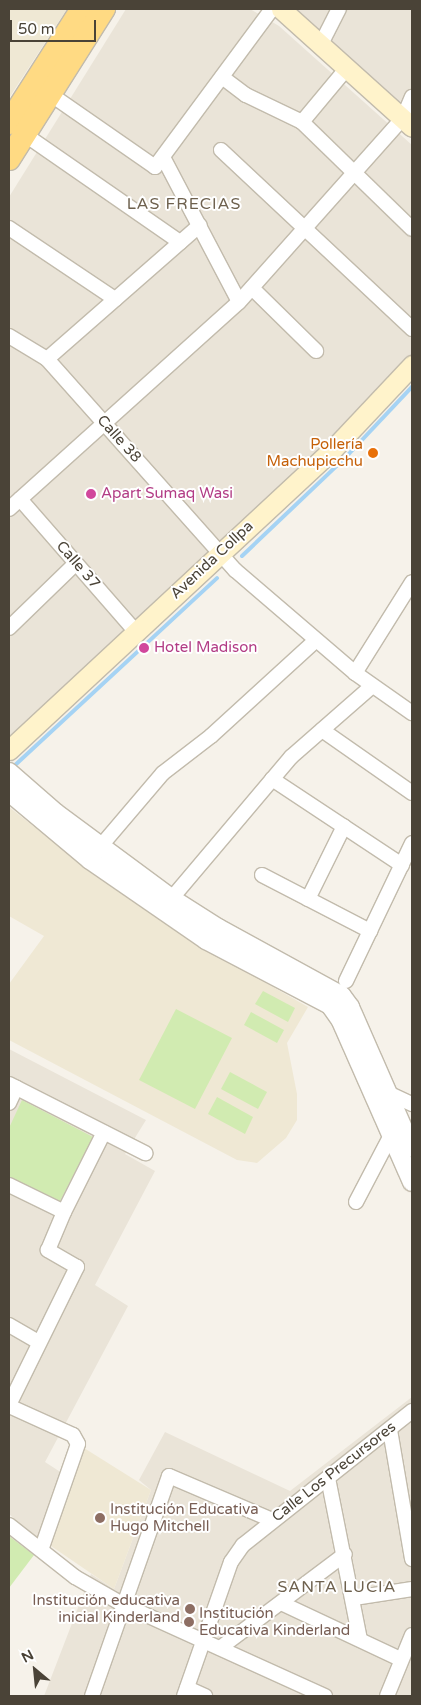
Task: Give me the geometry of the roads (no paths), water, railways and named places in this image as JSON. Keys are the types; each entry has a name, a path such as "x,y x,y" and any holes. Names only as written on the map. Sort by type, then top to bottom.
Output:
{"highway":[{"path":"9,159 16,129 82,9"},
{"path":"16,129 50,94 104,9"}],"main road":[{"path":"280,9 407,122"},
{"name":"Avenida Collpa","path":"9,750 135,630 332,450 412,366"}],"street":[{"path":"50,94 155,167 164,158 272,9"},
{"path":"320,44 339,9"},
{"path":"302,122 347,68"},
{"path":"222,77 246,94 302,122 412,229"},
{"path":"9,509 239,302 354,173 407,122 412,97"},
{"path":"16,129 180,242"},
{"path":"221,150 412,329"},
{"path":"164,158 239,302"},
{"path":"47,359 200,225"},
{"path":"9,228 115,299"},
{"path":"252,288 316,351"},
{"name":"Calle 38","path":"11,342 47,359 245,580 355,673 412,713"},
{"name":"Calle 37","path":"20,499 135,630"},
{"path":"9,628 76,563"},
{"path":"355,673 412,584"},
{"path":"95,853 163,773 211,736 316,640"},
{"path":"167,904 272,779 322,730 372,686"},
{"path":"322,730 412,792"},
{"path":"9,772 95,853"},
{"path":"272,779 402,865"},
{"path":"9,792 167,904 206,940 330,1005 342,1021 396,1128 412,1148"},
{"path":"308,899 344,826"},
{"path":"346,982 412,843"},
{"path":"262,875 370,931"},
{"path":"167,904 218,928 342,996 350,1007 386,1092 412,1182"},
{"path":"9,1103 12,1086 145,1153"},
{"path":"386,1092 412,1104"},
{"path":"356,1202 396,1128"},
{"path":"41,1550 78,1444 73,1435 9,1405 77,1267 48,1250 64,1212 104,1132"},
{"path":"9,1186 64,1212"},
{"path":"9,1325 39,1342"},
{"name":"Calle Los Precursores","path":"186,1692 231,1562 243,1545 272,1520 412,1411"},
{"path":"390,1430 412,1559"},
{"path":"92,1696 122,1604 169,1476 272,1520"},
{"path":"328,1478 354,1598 360,1639"},
{"path":"9,1524 75,1577 122,1604 325,1696"},
{"path":"220,1648 344,1554"},
{"path":"354,1598 412,1589"},
{"path":"281,1603 400,1659"},
{"path":"387,1696 400,1659 412,1635"},
{"path":"186,1692 205,1696"}],"waterway":[{"path":"242,556 345,458 412,387"},
{"path":"13,767 217,578"}],"place":[{"name":"Pollería Machupicchu","path":"373,453"},
{"name":"Apart Sumaq Wasi","path":"91,494"},
{"name":"Hotel Madison","path":"144,648"},
{"name":"Institución Educativa Hugo Mitchell","path":"100,1518"},
{"name":"Institución educativa inicial Kinderland","path":"190,1609"},
{"name":"Institución Educativa Kinderland","path":"189,1622"}],"district":[{"name":"LAS FRECIAS","path":"184,204"},
{"name":"SANTA LUCIA","path":"337,1587"}]}
